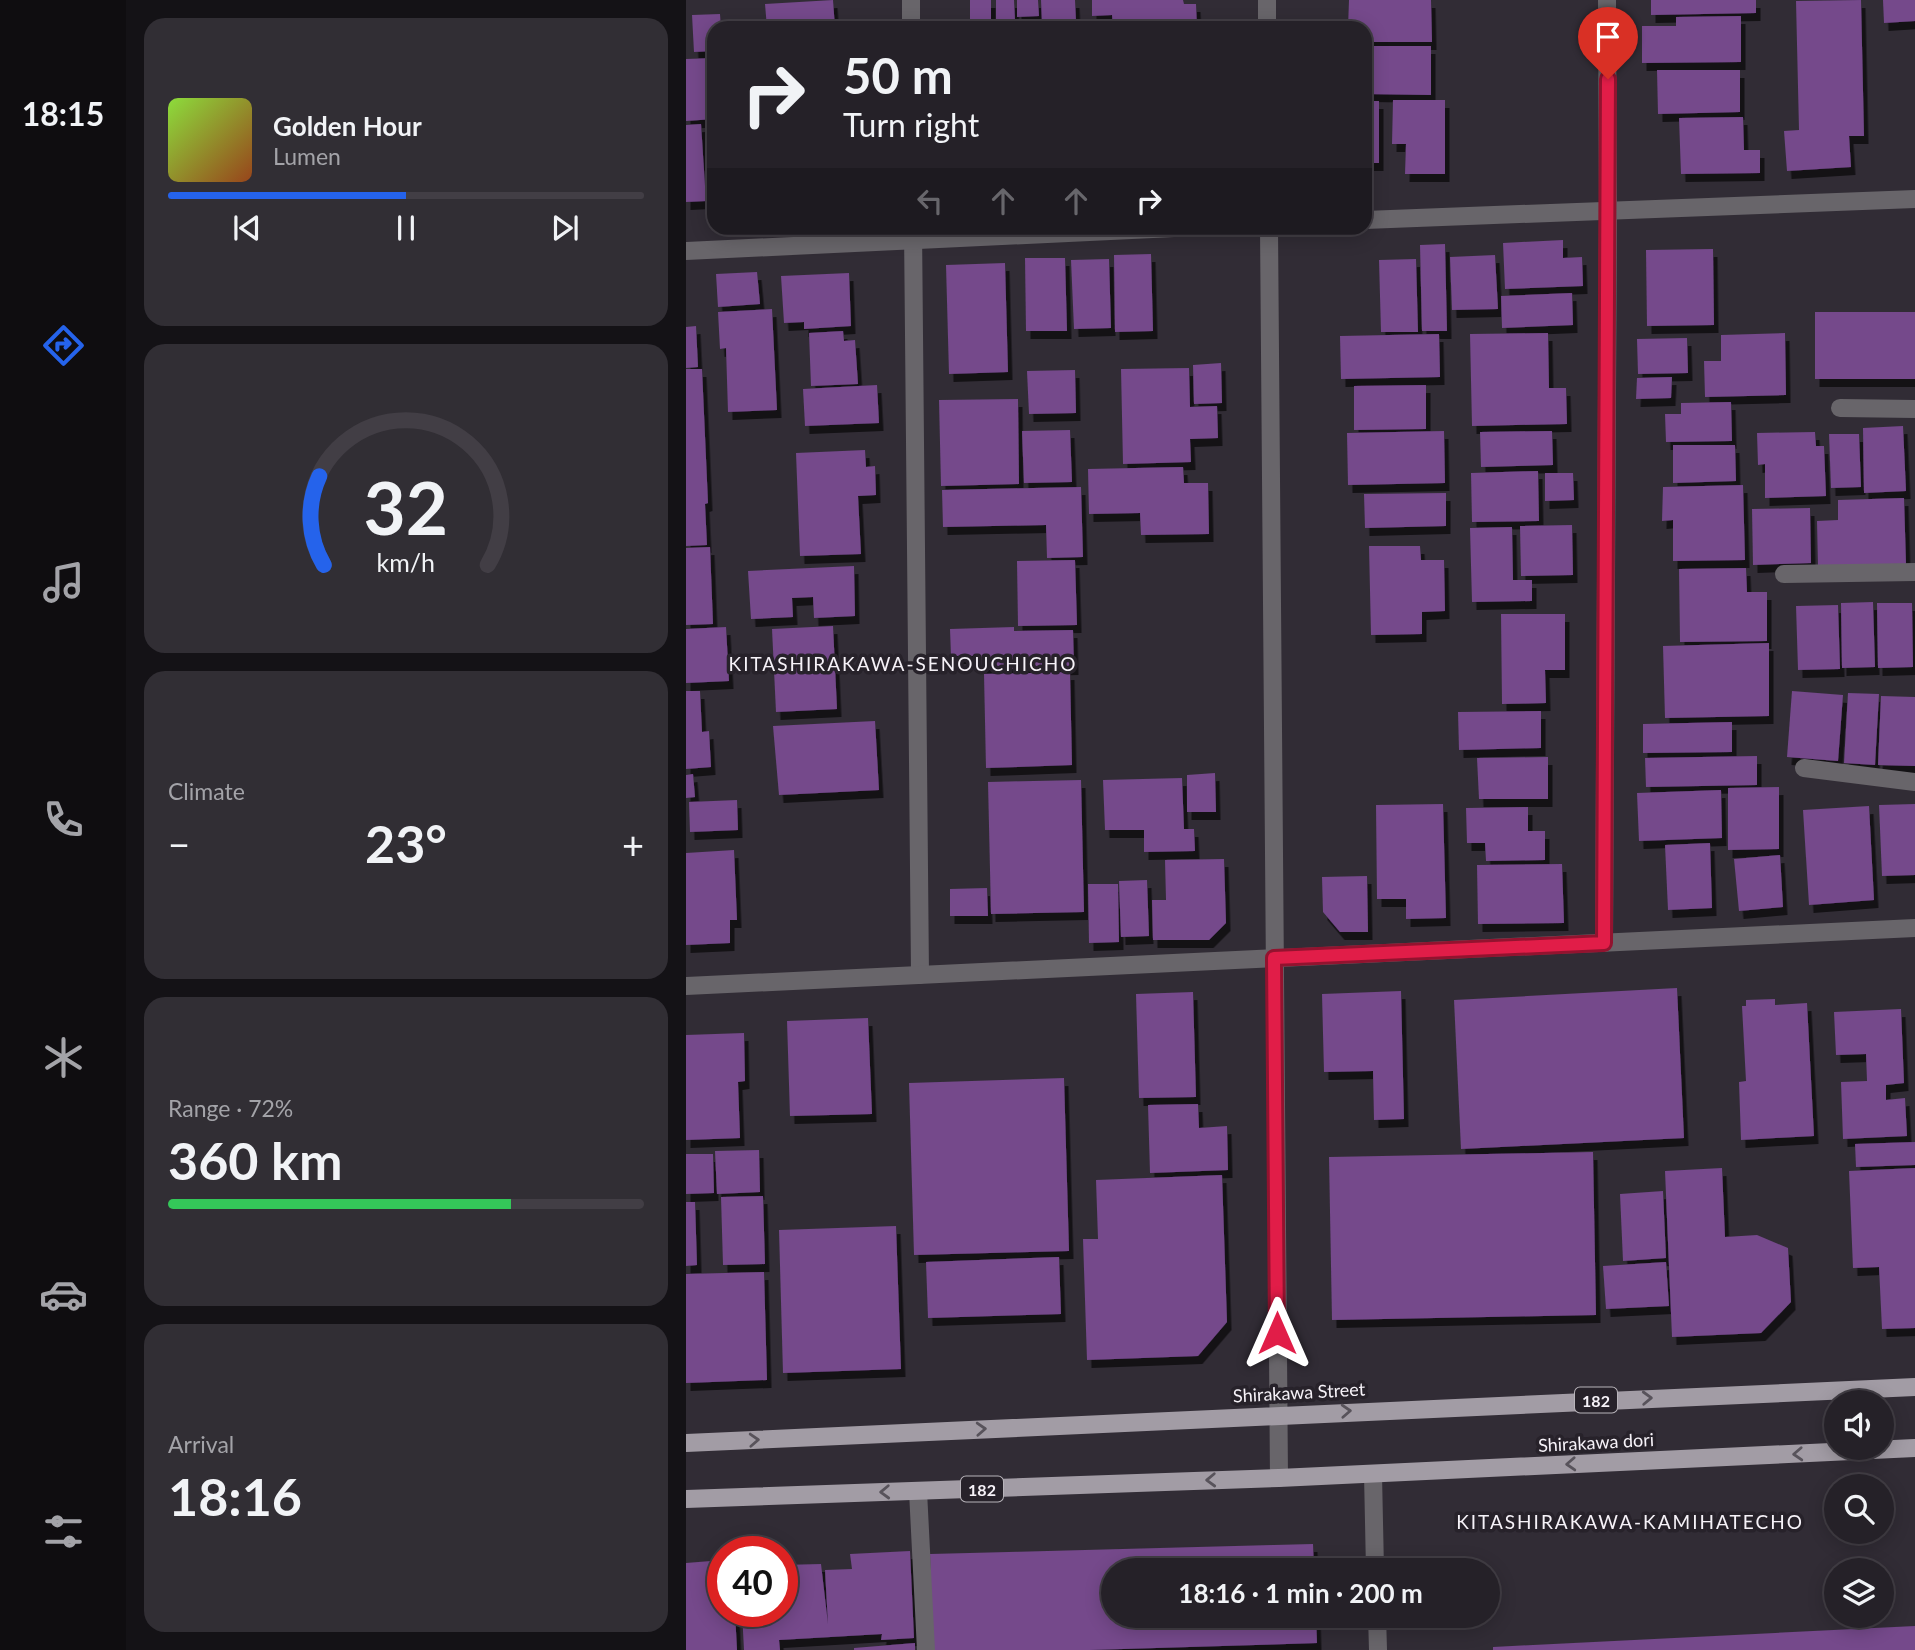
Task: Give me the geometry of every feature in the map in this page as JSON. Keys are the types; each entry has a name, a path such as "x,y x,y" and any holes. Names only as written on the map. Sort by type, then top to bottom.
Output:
{"main road":[{"name":"Shirakawa Street","path":"686,1443 1915,1387"},
{"name":"Shirakawa dori","path":"1279,1478 1915,1448"},
{"name":"182","path":"686,1499 1279,1478"}],"street":[{"path":"911,0 911,21"},
{"path":"1267,0 1267,21"},
{"path":"1604,943 1607,0"},
{"path":"1372,220 1915,199"},
{"path":"686,250 899,235"},
{"path":"913,235 920,975"},
{"path":"1269,235 1279,1478"},
{"path":"1840,408 1915,409"},
{"path":"1784,574 1915,572"},
{"path":"1804,768 1915,782"},
{"path":"686,986 1915,928"},
{"path":"1373,1474 1376,1558"},
{"path":"918,1491 926,1650"},
{"path":"1377,1628 1378,1650"}],"building":[{"path":"833,0 834,21 766,21 765,4"},
{"path":"970,0 991,0 991,20 970,21"},
{"path":"996,0 1014,0 1015,20 996,21"},
{"path":"1017,0 1038,0 1039,16 1017,17"},
{"path":"1041,0 1075,0 1076,21 1042,21"},
{"path":"1092,0 1183,0 1184,4 1196,4 1197,21 1112,21 1112,15 1092,16"},
{"path":"1349,0 1431,0 1432,42 1372,42 1372,21 1348,21"},
{"path":"1651,0 1756,0 1756,13 1651,15"},
{"path":"1861,0 1864,136 1849,136 1851,167 1787,171 1784,131 1799,130 1796,1"},
{"path":"1883,0 1915,0 1915,21 1884,23"},
{"path":"720,14 720,21 707,21 707,51 694,52 692,15"},
{"path":"1741,16 1741,62 1642,63 1642,26 1676,26 1676,17"},
{"path":"1372,46 1431,46 1431,95 1372,94"},
{"path":"707,58 707,120 686,121 686,59"},
{"path":"1657,70 1740,70 1740,112 1658,114"},
{"path":"1393,100 1445,100 1445,174 1405,174 1406,144 1392,144"},
{"path":"1372,101 1379,101 1379,163 1372,163"},
{"path":"1743,117 1744,150 1760,150 1760,173 1681,174 1679,118"},
{"path":"701,124 706,201 686,202 686,125"},
{"path":"1563,240 1563,258 1582,257 1583,286 1505,289 1503,243"},
{"path":"1445,244 1447,331 1422,331 1420,245"},
{"path":"1713,249 1714,325 1647,326 1646,250"},
{"path":"1151,254 1153,331 1115,332 1114,255"},
{"path":"1495,255 1498,309 1452,310 1450,257"},
{"path":"1025,258 1065,258 1067,331 1026,331"},
{"path":"1109,259 1111,328 1074,329 1071,260"},
{"path":"1416,259 1418,332 1381,332 1379,260"},
{"path":"1005,263 1008,372 949,374 946,265"},
{"path":"757,272 760,304 718,307 716,274"},
{"path":"849,273 851,326 804,329 804,322 784,323 781,276"},
{"path":"1572,293 1573,325 1502,328 1501,296"},
{"path":"772,309 777,410 728,412 726,348 720,349 718,312"},
{"path":"1815,312 1915,312 1915,379 1815,379"},
{"path":"696,326 698,367 686,368 686,327"},
{"path":"843,331 844,341 855,340 858,384 811,386 809,333"},
{"path":"1548,333 1549,388 1566,388 1567,424 1472,426 1470,334"},
{"path":"1785,333 1786,395 1705,397 1704,361 1721,361 1721,335"},
{"path":"1439,334 1440,377 1341,379 1340,336"},
{"path":"1687,338 1688,373 1638,374 1637,339"},
{"path":"1221,363 1222,403 1194,404 1193,365"},
{"path":"1189,368 1190,407 1217,406 1218,438 1190,439 1191,462 1123,464 1121,369"},
{"path":"686,369 702,369 708,503 705,504 707,545 686,546"},
{"path":"1075,370 1076,413 1029,414 1027,371"},
{"path":"1672,377 1671,398 1636,399 1637,378"},
{"path":"877,385 879,423 805,426 803,389"},
{"path":"1426,385 1426,429 1354,430 1354,386"},
{"path":"1018,399 1019,484 941,486 939,400"},
{"path":"1731,402 1732,441 1666,442 1665,414 1681,414 1681,403"},
{"path":"1903,426 1906,491 1864,493 1863,428"},
{"path":"1070,430 1072,482 1024,483 1022,431"},
{"path":"1444,431 1445,483 1348,485 1347,433"},
{"path":"1552,431 1553,465 1481,467 1480,432"},
{"path":"1815,432 1816,446 1824,446 1826,496 1765,498 1765,464 1758,465 1757,433"},
{"path":"1829,434 1859,434 1861,487 1831,488"},
{"path":"1673,445 1735,445 1736,481 1673,483"},
{"path":"865,450 866,467 875,466 876,495 858,496 861,554 800,556 796,453"},
{"path":"1183,467 1184,483 1208,483 1209,534 1141,535 1140,513 1089,514 1088,469"},
{"path":"1538,471 1539,521 1472,522 1471,473"},
{"path":"1545,473 1573,473 1574,500 1545,501"},
{"path":"1743,485 1745,560 1673,561 1673,520 1662,521 1663,487"},
{"path":"1081,487 1083,557 1047,558 1046,525 943,527 942,490"},
{"path":"1446,493 1446,526 1365,528 1364,494"},
{"path":"1904,498 1906,564 1818,567 1817,521 1838,520 1838,500"},
{"path":"1810,508 1811,563 1753,565 1752,509"},
{"path":"1572,525 1573,575 1521,576 1520,526"},
{"path":"1512,527 1513,580 1532,580 1532,601 1472,602 1470,528"},
{"path":"1369,546 1420,546 1421,560 1444,560 1445,611 1422,612 1422,634 1371,635"},
{"path":"710,547 713,624 686,625 686,548"},
{"path":"1075,560 1077,625 1018,626 1017,561"},
{"path":"854,566 855,616 814,618 813,597 792,598 793,617 751,619 748,571"},
{"path":"1746,568 1747,592 1767,592 1767,641 1680,642 1679,569"},
{"path":"1873,602 1875,667 1842,668 1841,603"},
{"path":"1877,603 1912,603 1913,667 1878,668"},
{"path":"1838,605 1840,669 1798,670 1796,606"},
{"path":"1501,614 1565,614 1565,670 1545,670 1546,703 1502,704"},
{"path":"833,626 837,709 776,712 772,629"},
{"path":"726,627 729,681 686,683 686,629"},
{"path":"1014,627 1014,631 1073,630 1074,667 982,670 981,656 951,656 950,629"},
{"path":"1769,643 1769,716 1665,718 1663,646"},
{"path":"1070,672 1072,765 986,768 984,674"},
{"path":"686,691 700,691 702,732 709,731 711,767 686,769"},
{"path":"1792,691 1843,695 1838,761 1787,757"},
{"path":"1848,693 1879,694 1875,765 1844,763"},
{"path":"1881,696 1915,697 1915,766 1878,765"},
{"path":"1541,711 1541,748 1459,750 1458,712"},
{"path":"875,721 879,790 779,795 773,726"},
{"path":"1732,722 1732,752 1643,753 1643,724"},
{"path":"1757,756 1757,785 1646,787 1645,758"},
{"path":"1548,757 1548,799 1479,799 1477,758"},
{"path":"1215,773 1216,812 1187,812 1187,775"},
{"path":"693,774 695,797 686,798 686,775"},
{"path":"1182,778 1184,829 1194,829 1195,851 1144,852 1144,830 1105,830 1103,780"},
{"path":"1081,780 1084,912 991,914 988,782"},
{"path":"1779,787 1779,849 1728,850 1728,788"},
{"path":"1721,790 1722,838 1639,841 1637,793"},
{"path":"737,800 738,830 690,832 689,802"},
{"path":"1443,804 1446,918 1406,919 1406,899 1377,899 1376,805"},
{"path":"1915,804 1915,875 1882,876 1879,805"},
{"path":"1869,806 1874,900 1809,905 1803,810"},
{"path":"1528,807 1528,831 1545,831 1545,860 1486,861 1485,843 1467,843 1466,808"},
{"path":"1710,843 1712,908 1668,910 1665,845"},
{"path":"734,850 737,920 730,920 730,943 686,945 686,853"},
{"path":"1780,855 1783,907 1739,911 1734,859"},
{"path":"1224,859 1226,923 1209,940 1153,940 1152,900 1166,900 1165,860"},
{"path":"1562,864 1564,923 1478,924 1477,865"},
{"path":"1367,876 1368,932 1340,932 1323,912 1322,877"},
{"path":"1147,880 1149,936 1121,937 1119,881"},
{"path":"1088,884 1118,884 1119,942 1089,943"},
{"path":"987,888 988,916 950,916 950,889"},
{"path":"1677,988 1684,1138 1461,1149 1454,1000"},
{"path":"1401,991 1404,1119 1374,1120 1373,1071 1324,1072 1322,994"},
{"path":"1193,992 1196,1097 1139,1098 1136,994"},
{"path":"1775,999 1775,1005 1807,1003 1814,1136 1741,1140 1739,1082 1746,1081 1742,1006 1746,1006 1746,1000"},
{"path":"1901,1009 1904,1083 1886,1085 1886,1100 1905,1098 1907,1136 1843,1139 1841,1082 1867,1081 1866,1054 1836,1055 1834,1012"},
{"path":"868,1018 872,1114 790,1116 787,1021"},
{"path":"744,1033 745,1081 738,1082 740,1138 686,1140 686,1035"},
{"path":"1064,1078 1069,1251 914,1255 909,1083"},
{"path":"1198,1104 1199,1128 1227,1126 1228,1170 1150,1173 1148,1105"},
{"path":"1915,1142 1915,1165 1856,1167 1855,1144"},
{"path":"759,1150 760,1192 717,1194 715,1151"},
{"path":"1593,1152 1596,1315 1332,1320 1329,1157"},
{"path":"686,1154 713,1154 714,1193 686,1194"},
{"path":"1722,1168 1725,1237 1757,1235 1788,1248 1791,1302 1761,1333 1672,1337 1665,1171"},
{"path":"1915,1168 1915,1328 1882,1329 1879,1267 1853,1268 1849,1171"},
{"path":"1222,1175 1227,1322 1198,1356 1087,1360 1083,1239 1098,1239 1096,1180"},
{"path":"1663,1191 1666,1258 1623,1261 1620,1194"},
{"path":"763,1196 765,1264 723,1265 721,1197"},
{"path":"686,1202 695,1202 697,1265 686,1266"},
{"path":"896,1226 901,1369 783,1373 779,1230"},
{"path":"1059,1257 1061,1314 928,1318 926,1262"},
{"path":"1666,1262 1669,1306 1606,1309 1603,1266"},
{"path":"764,1272 767,1380 686,1383 686,1274"},
{"path":"1313,1544 1314,1558 1101,1558 1101,1628 1316,1628 1317,1643 1090,1650 933,1650 930,1554"},
{"path":"910,1551 914,1638 881,1640 882,1634 779,1640 780,1650 744,1650 743,1627 798,1627 798,1565 821,1564 828,1624 825,1570 852,1569 850,1554"},
{"path":"707,1561 707,1627 736,1627 737,1650 686,1650 686,1563"},
{"path":"1915,1626 1915,1650 1493,1650 1493,1647"},
{"path":"915,1643 915,1650 854,1650 854,1648"}],"district":[{"name":"KITASHIRAKAWA-SENOUCHICHO","path":"903,663"},
{"name":"KITASHIRAKAWA-KAMIHATECHO","path":"1630,1521"}],"route":[{"path":"1277,1333 1274,958 1604,943 1608,79"}]}
